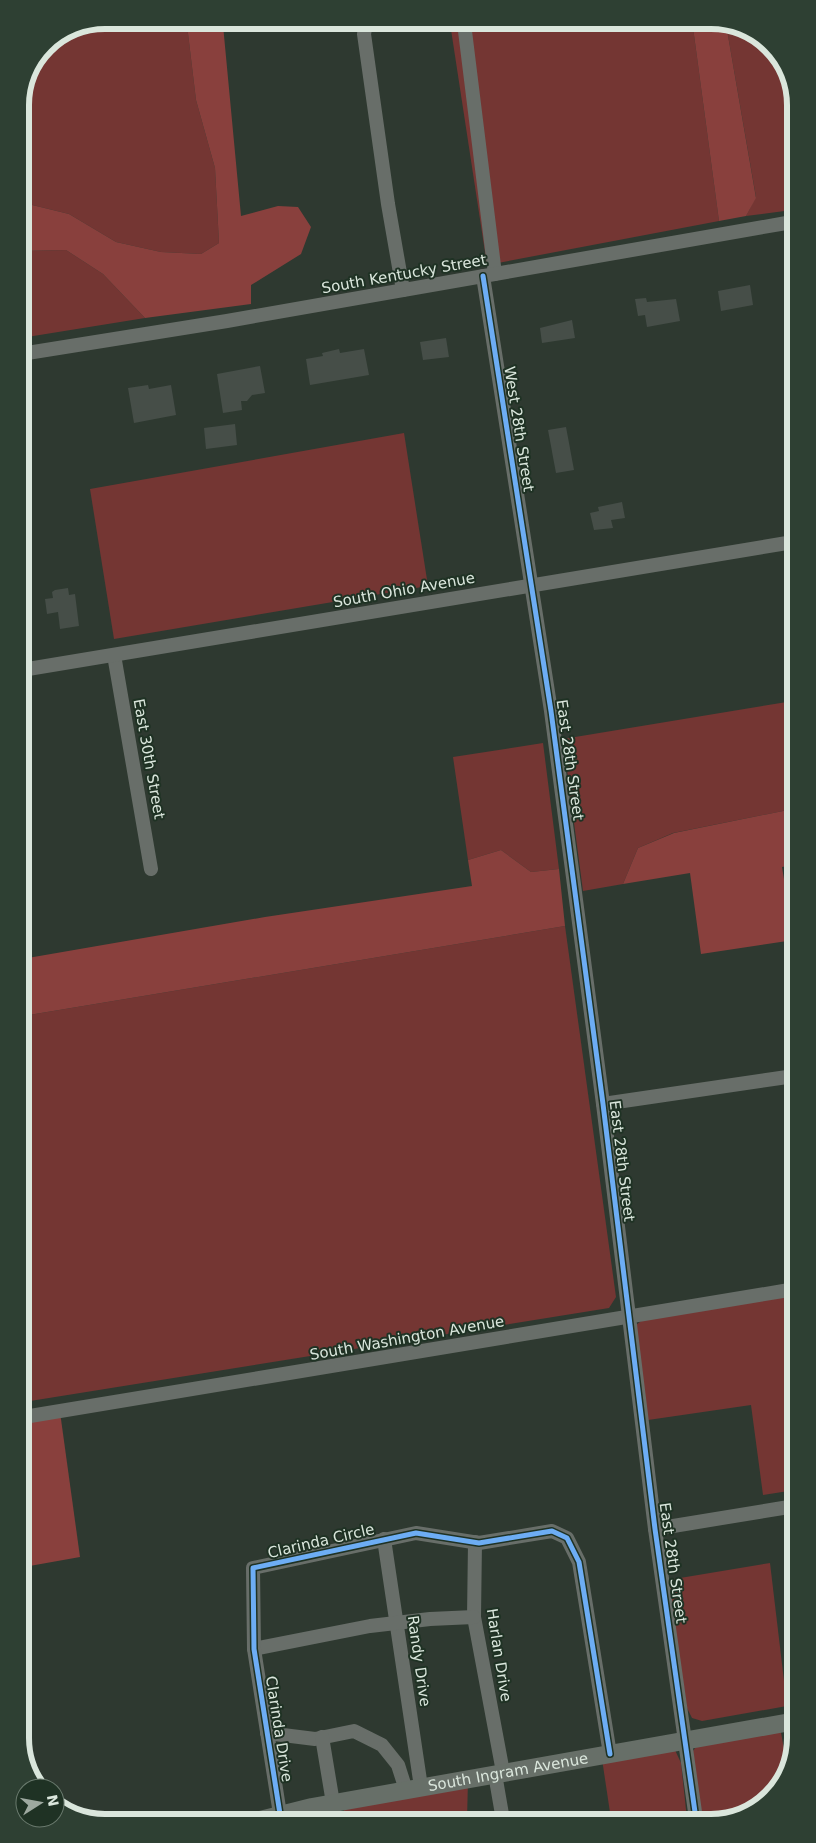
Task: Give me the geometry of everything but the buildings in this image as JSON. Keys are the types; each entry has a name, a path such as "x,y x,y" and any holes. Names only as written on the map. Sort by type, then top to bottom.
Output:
{"main road":[{"name":"South Ingram Avenue","path":"280,1814 314,1814 333,1803 787,1723"}],"street":[{"path":"365,29 364,34 388,204 404,290"},
{"name":"West 28th Street","path":"465,29 489,275 531,585"},
{"name":"South Kentucky Street","path":"29,353 227,321 787,223"},
{"name":"South Ohio Avenue","path":"29,669 787,543"},
{"name":"East 28th Street","path":"531,585 552,721 603,1104 655,1529 695,1814"},
{"name":"East 30th Street","path":"114,655 151,869"},
{"path":"603,1104 787,1077"},
{"name":"South Washington Avenue","path":"29,1416 787,1290"},
{"path":"655,1529 787,1507"},
{"path":"384,1539 416,1533 480,1543 552,1530 567,1538 579,1562 610,1754"},
{"name":"Randy Drive","path":"384,1539 397,1623 414,1788"},
{"name":"Clarinda Circle","path":"254,1649 253,1568 384,1539"},
{"name":"Harlan Drive","path":"475,1542 474,1618 499,1773 502,1814"},
{"path":"254,1649 370,1626 430,1619 474,1618"},
{"name":"Clarinda Drive","path":"254,1649 280,1814"},
{"path":"267,1733 315,1739 354,1731 382,1745 414,1788"},
{"path":"322,1738 333,1803"}],"shaded area":[{"path":"95,29 187,29 196,100 215,168 219,243 201,254 161,252 116,242 69,214 29,204 29,100 31,85 44,58 67,39"},
{"path":"187,29 223,29 241,216 278,206 298,207 311,227 301,254 251,285 251,304 145,318 103,274 66,250 29,251 29,204 69,214 116,242 161,252 201,254 219,243 215,168 196,100"},
{"path":"451,29 693,29 719,221 487,265"},
{"path":"693,29 727,30 756,198 746,216 719,221"},
{"path":"727,30 758,44 772,58 786,90 787,211 746,216 756,197"},
{"path":"66,250 103,274 145,318 29,337 29,251"},
{"path":"404,433 428,586 114,639 90,489"},
{"path":"787,702 787,810 673,833 638,848 623,884 583,891 563,739"},
{"path":"543,743 559,869 531,872 501,850 468,860 453,757"},
{"path":"787,810 787,866 782,867 787,897 787,941 701,954 690,873 623,884 638,848 674,833"},
{"path":"501,850 531,872 559,869 565,926 29,1015 29,958 265,917 472,886 468,860"},
{"path":"565,926 616,1297 609,1308 29,1401 29,1015"},
{"path":"787,1294 787,1491 763,1495 751,1405 648,1420 636,1325 645,1318"},
{"path":"60,1412 80,1557 29,1566 29,1417"},
{"path":"770,1563 787,1706 702,1721 692,1718 687,1708 668,1580"},
{"path":"780,1727 785,1756 772,1785 758,1799 736,1810 721,1814 701,1814 693,1751 701,1740"},
{"path":"675,1750 681,1763 686,1814 610,1814 602,1759"},
{"path":"468,1780 467,1814 344,1814 343,1803"}],"cycle path":[{"path":"483,276 551,711 603,1104 655,1529 695,1814"},
{"path":"280,1814 254,1649 253,1568 416,1533 479,1543 552,1531 567,1538 579,1562 610,1754"}]}
